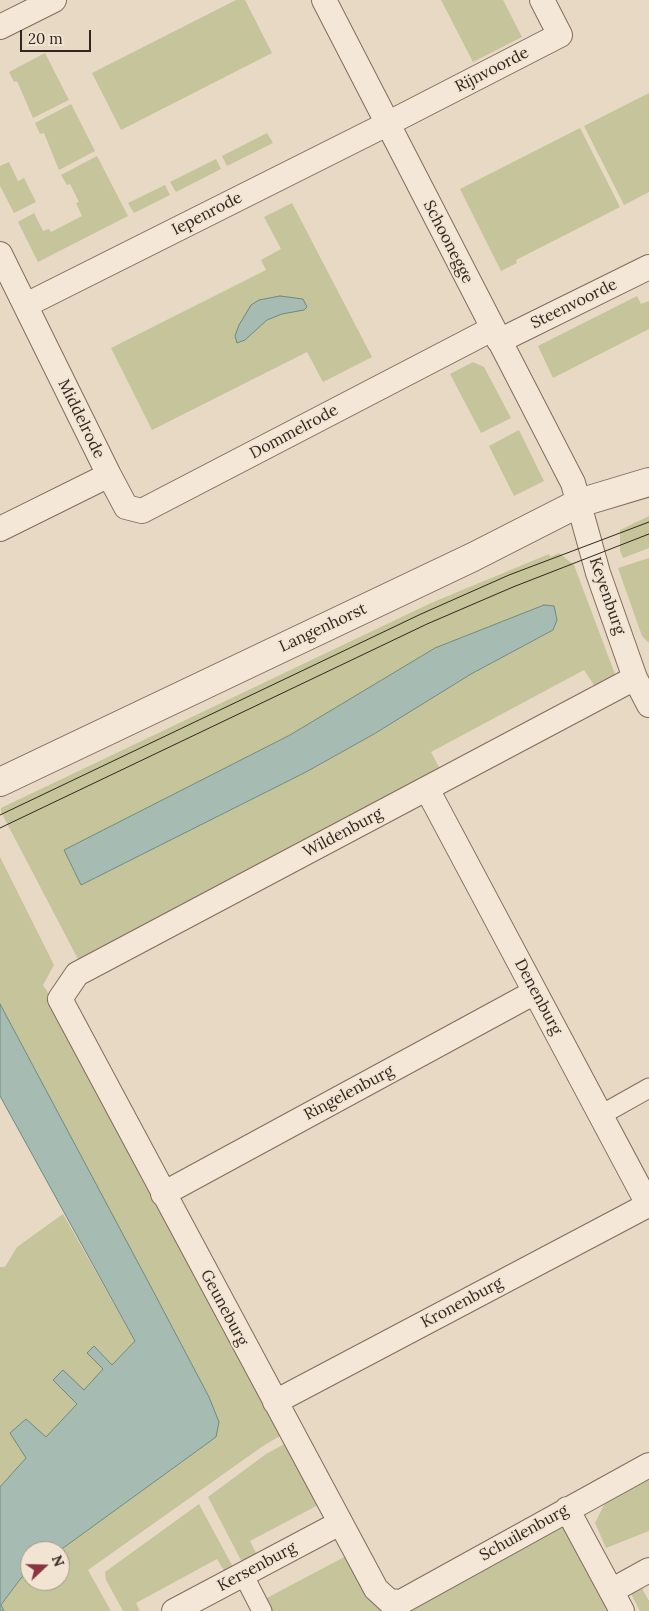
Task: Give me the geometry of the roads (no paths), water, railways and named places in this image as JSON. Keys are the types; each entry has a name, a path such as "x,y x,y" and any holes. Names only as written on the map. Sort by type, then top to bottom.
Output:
{"street":[{"path":"0,27 54,0"},
{"name":"Schoonegge","path":"324,0 389,123 576,493"},
{"name":"Rijnvoorde","path":"389,123 560,35 542,0"},
{"name":"Iepenrode","path":"26,305 389,123"},
{"name":"Middelrode","path":"0,254 108,475 0,529"},
{"name":"Steenvoorde","path":"496,335 649,266"},
{"name":"Dommelrode","path":"108,475 126,507 142,511 496,335"},
{"name":"Langenhorst","path":"0,782 473,557 576,493 649,482"},
{"name":"Keyenburg","path":"576,493 598,573 635,678 649,705"},
{"name":"Wildenburg","path":"60,999 77,974 635,678"},
{"name":"Denenburg","path":"427,789 649,1206"},
{"name":"Ringelenburg","path":"163,1194 535,992"},
{"name":"Geuneburg","path":"60,999 376,1589 389,1601 400,1602"},
{"path":"602,1115 649,1088"},
{"name":"Kronenburg","path":"275,1402 649,1206"},
{"name":"Schuilenburg","path":"400,1602 649,1465"},
{"path":"567,1509 616,1601 649,1570"},
{"name":"Kersenburg","path":"174,1611 340,1523"},
{"path":"244,1574 262,1611"}],"tram line":[{"path":"0,815 421,614 509,575 649,522"},
{"path":"0,828 427,624 513,587 649,534"}]}
